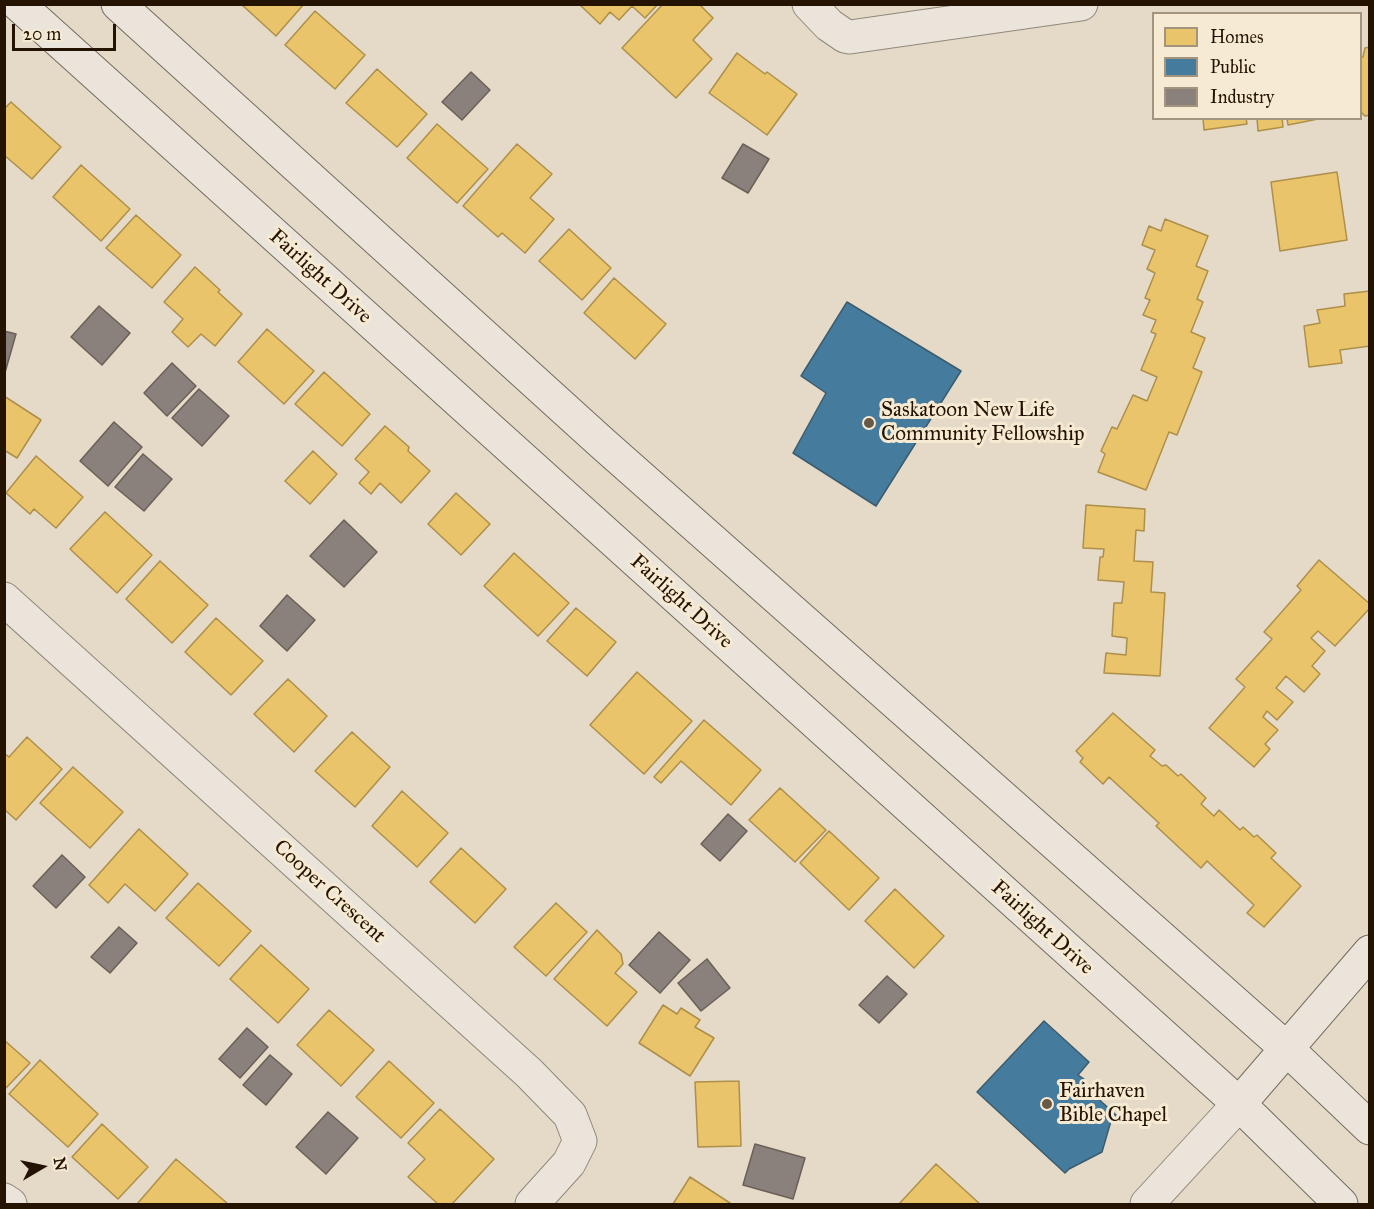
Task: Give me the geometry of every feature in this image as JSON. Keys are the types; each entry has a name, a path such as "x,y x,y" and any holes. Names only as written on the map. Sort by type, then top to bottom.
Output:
{"main road":[{"name":"Fairlight Drive","path":"18,4 1239,1104 1341,1204"},
{"path":"118,4 611,450 1286,1048 1370,1128"},
{"path":"809,4 830,25 850,37 1045,7 1081,4"},
{"name":"Cooper Crescent","path":"4,600 529,1073 570,1115 580,1141 569,1162 532,1204"},
{"path":"1148,1204 1239,1104 1370,952"},
{"path":"4,1200 10,1204"}],"building: Homes":[{"path":"241,4 304,4 276,36"},
{"path":"579,4 658,4 645,18 632,6 619,20 610,12 600,24"},
{"path":"663,4 699,4 713,18 693,40 712,59 676,98 622,48"},
{"path":"315,11 365,55 335,89 285,45"},
{"path":"1370,47 1370,115 1365,116 1362,113 1362,57 1365,48"},
{"path":"737,53 797,94 767,135 709,93"},
{"path":"377,69 427,114 397,147 346,103"},
{"path":"11,102 61,147 32,179 4,155 4,109"},
{"path":"1203,120 1246,120 1247,124 1204,130"},
{"path":"1257,120 1282,120 1283,127 1258,131"},
{"path":"1287,120 1313,120 1288,125"},
{"path":"437,124 488,169 457,203 407,158"},
{"path":"517,144 552,174 530,198 554,219 525,253 502,233 498,237 463,206"},
{"path":"81,165 130,209 101,241 53,197"},
{"path":"1337,172 1347,240 1280,251 1271,182"},
{"path":"136,215 181,255 152,288 106,248"},
{"path":"1165,219 1208,236 1196,266 1208,271 1197,299 1203,302 1191,332 1205,338 1193,368 1202,372 1177,435 1169,432 1146,490 1098,472 1105,454 1101,451 1112,427 1117,429 1133,395 1147,401 1157,377 1141,370 1156,334 1151,332 1156,320 1143,315 1150,300 1145,298 1155,273 1147,269 1155,250 1142,245 1149,226 1161,231"},
{"path":"569,229 611,268 582,300 539,261"},
{"path":"195,267 242,314 215,346 201,334 188,347 172,332 183,319 164,302"},
{"path":"614,278 666,324 635,359 584,313"},
{"path":"1370,291 1370,346 1340,350 1342,363 1309,367 1304,326 1320,323 1317,310 1345,306 1344,294"},
{"path":"267,329 314,371 284,404 238,362"},
{"path":"324,372 370,414 342,446 295,404"},
{"path":"4,396 41,420 17,458 4,450"},
{"path":"385,426 409,447 408,451 430,471 401,503 380,483 371,494 359,483 369,472 355,459"},
{"path":"313,451 337,474 310,504 285,481"},
{"path":"36,456 83,497 56,528 34,509 30,514 6,493"},
{"path":"456,493 490,524 461,555 428,524"},
{"path":"1086,505 1145,509 1144,531 1136,530 1134,561 1153,562 1151,592 1165,593 1160,676 1104,673 1106,653 1126,655 1127,638 1112,636 1114,603 1122,603 1124,582 1098,580 1100,557 1103,557 1104,549 1083,548"},
{"path":"105,512 152,555 117,593 70,549"},
{"path":"514,553 569,603 538,636 484,586"},
{"path":"1319,560 1370,604 1370,608 1335,646 1318,631 1311,638 1325,651 1312,666 1320,674 1304,692 1286,676 1276,688 1293,702 1277,720 1267,711 1263,717 1278,730 1265,744 1270,749 1254,767 1209,728 1245,687 1236,679 1272,639 1264,632 1301,590 1297,586"},
{"path":"160,561 208,605 172,643 126,599"},
{"path":"576,608 616,642 587,676 547,641"},
{"path":"216,618 263,661 231,695 185,652"},
{"path":"637,672 692,721 644,774 590,725"},
{"path":"288,679 327,716 294,752 254,714"},
{"path":"1113,713 1155,750 1150,756 1162,766 1166,765 1178,776 1181,774 1206,798 1201,804 1214,816 1219,810 1240,830 1243,827 1254,837 1257,835 1276,853 1271,858 1301,886 1264,927 1247,913 1254,905 1207,861 1201,868 1156,826 1159,823 1109,777 1103,784 1080,762 1083,758 1076,751"},
{"path":"704,720 761,770 731,805 681,761 661,783 654,777"},
{"path":"352,732 390,767 355,807 315,771"},
{"path":"27,737 62,769 16,820 4,809 4,753 9,757"},
{"path":"73,767 123,812 90,848 40,803"},
{"path":"780,788 826,830 795,862 749,820"},
{"path":"402,791 448,833 417,867 372,826"},
{"path":"139,829 188,874 155,911 125,884 108,903 89,885"},
{"path":"829,831 879,878 849,910 800,863"},
{"path":"461,848 506,889 475,923 430,882"},
{"path":"198,883 251,931 219,966 166,918"},
{"path":"895,889 944,936 914,968 865,921"},
{"path":"556,903 587,932 546,976 514,947"},
{"path":"597,930 621,954 623,964 615,973 637,992 607,1026 554,979"},
{"path":"261,945 309,989 278,1023 230,979"},
{"path":"663,1005 677,1014 681,1008 700,1020 695,1027 714,1038 690,1076 639,1043"},
{"path":"329,1010 374,1050 341,1086 297,1045"},
{"path":"4,1040 30,1063 4,1090"},
{"path":"40,1060 98,1114 68,1147 9,1094"},
{"path":"389,1061 434,1103 401,1138 356,1097"},
{"path":"739,1081 741,1146 698,1147 695,1082"},
{"path":"440,1109 494,1159 452,1204 438,1204 408,1177 425,1159 408,1143"},
{"path":"102,1124 148,1167 118,1199 72,1157"},
{"path":"176,1159 228,1204 137,1204"},
{"path":"936,1164 980,1204 899,1204"},
{"path":"690,1177 730,1203 673,1204"}],"building: Public":[{"name":"Saskatoon New Life Community Fellowship","path":"847,302 961,371 876,506 793,453 826,393 801,376"},
{"name":"Fairhaven Bible Chapel","path":"1044,1021 1089,1062 1078,1075 1084,1079 1081,1083 1116,1115 1111,1121 1102,1152 1065,1173 977,1092"}],"building: Industry":[{"path":"471,72 490,90 462,120 442,102"},
{"path":"743,144 769,159 748,193 722,178"},
{"path":"99,306 130,333 102,365 71,337"},
{"path":"4,331 16,334 4,376"},
{"path":"172,363 196,386 167,416 144,393"},
{"path":"199,389 229,416 202,446 172,418"},
{"path":"114,422 142,447 108,486 80,461"},
{"path":"143,454 172,479 144,511 115,487"},
{"path":"344,520 377,552 344,587 310,556"},
{"path":"287,595 315,620 287,651 260,626"},
{"path":"728,814 747,831 720,861 701,844"},
{"path":"62,855 85,877 56,908 33,886"},
{"path":"119,927 137,943 110,973 91,957"},
{"path":"659,932 690,960 660,993 629,965"},
{"path":"707,959 730,988 701,1011 678,983"},
{"path":"887,976 907,994 879,1023 859,1005"},
{"path":"247,1028 268,1047 240,1078 219,1059"},
{"path":"270,1055 292,1074 266,1105 243,1085"},
{"path":"328,1112 358,1138 326,1174 296,1147"},
{"path":"755,1144 805,1158 793,1199 743,1185"}],"place":[{"name":"Saskatoon New Life Community Fellowship","path":"869,423"},
{"name":"Fairhaven Bible Chapel","path":"1047,1104"}]}
